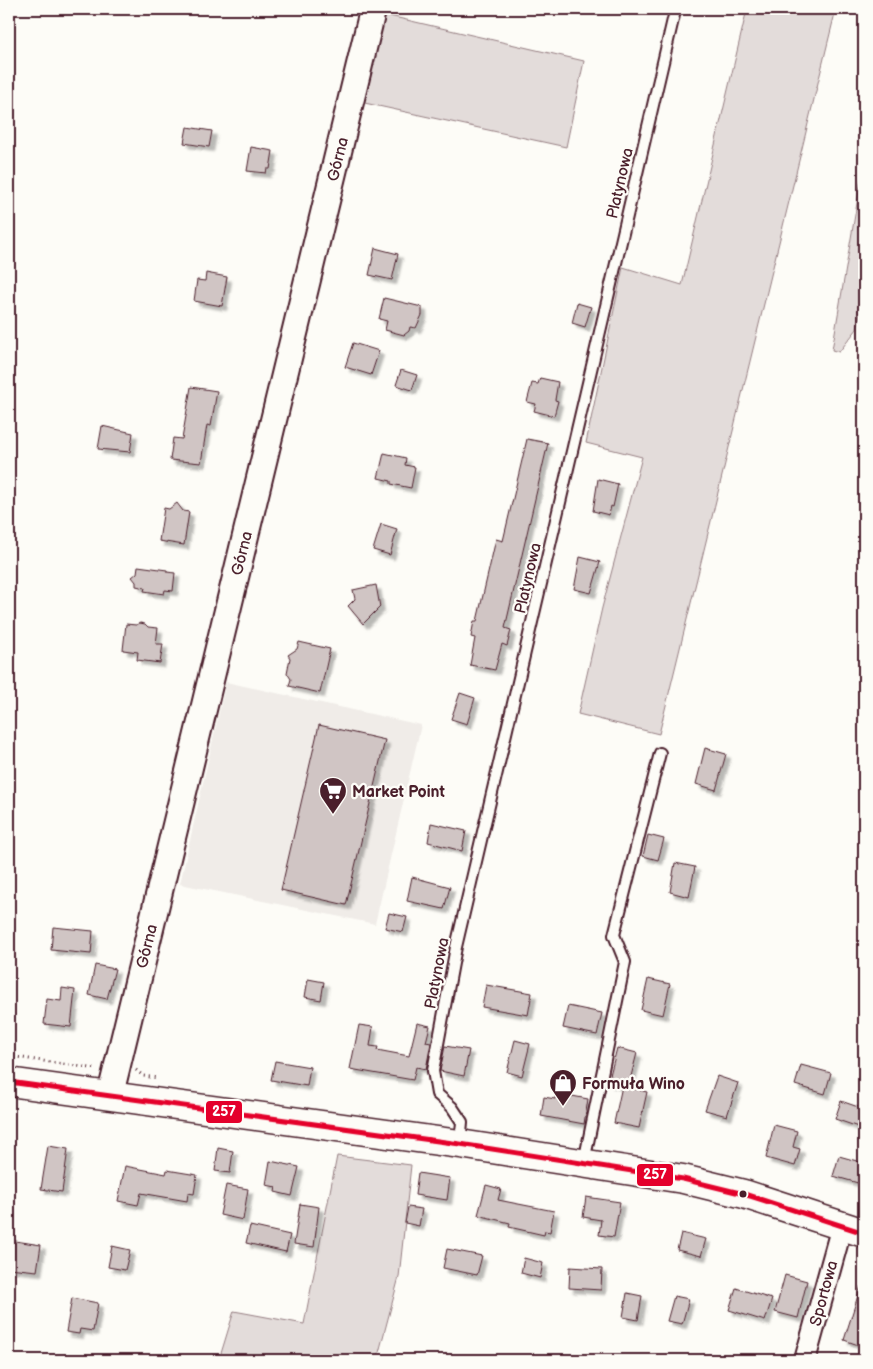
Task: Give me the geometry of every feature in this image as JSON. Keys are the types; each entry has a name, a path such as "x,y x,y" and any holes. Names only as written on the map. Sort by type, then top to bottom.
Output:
{"main road":[{"path":"9,1082 460,1144 584,1162 700,1182 853,1229"}],"street":[{"name":"Górna","path":"110,1096 373,9"},
{"name":"Sportowa","path":"805,1360 853,1229"}],"lane":[{"name":"Platynowa","path":"460,1144 462,1122 452,1107 437,1094 433,1070 454,956 675,11"},
{"path":"584,1162 625,962 614,935 660,753"}],"shaded area":[{"path":"747,9 836,9 659,734 578,714 602,608 642,457 586,443 623,267 682,285"},
{"path":"385,15 584,61 566,147 360,102"},
{"path":"864,162 864,292 857,329 839,352 832,350"},
{"path":"226,682 421,725 375,924 180,884"},
{"path":"337,1156 411,1165 399,1277 377,1360 219,1360 234,1311 304,1324"}],"building":[{"path":"187,127 212,131 209,147 184,143"},
{"path":"251,147 273,151 270,169 267,169 266,173 247,171"},
{"path":"375,248 398,254 392,280 369,275"},
{"path":"206,273 227,277 222,306 194,301 197,280 205,281"},
{"path":"384,298 422,307 422,315 416,328 410,327 409,331 404,335 385,330 387,321 379,319"},
{"path":"577,303 591,307 585,327 572,323"},
{"path":"353,343 379,351 371,375 345,367"},
{"path":"401,370 417,375 412,390 396,385"},
{"path":"540,378 558,382 555,400 558,401 554,416 534,411 536,404 527,402 532,383 538,384"},
{"path":"191,387 217,391 211,426 207,425 201,463 170,460 173,438 182,439"},
{"path":"102,426 133,433 130,452 98,449"},
{"path":"527,439 548,443 505,628 511,630 507,646 502,644 495,670 470,665 475,638 471,637 474,621 477,621 496,539 503,541"},
{"path":"384,453 406,458 405,465 415,467 411,488 391,484 391,481 378,478"},
{"path":"598,479 618,484 613,507 611,506 609,515 593,511"},
{"path":"177,503 183,511 189,512 184,545 159,541 164,508 169,509"},
{"path":"381,524 397,529 390,555 373,550"},
{"path":"580,557 600,562 591,593 574,589"},
{"path":"138,566 175,573 173,591 165,590 164,594 144,591 145,588 136,586 136,582 132,577 137,573"},
{"path":"376,585 380,607 363,624 348,606 355,599 353,590"},
{"path":"140,623 148,627 158,628 156,644 163,644 160,663 137,660 138,652 123,650 126,624 136,625"},
{"path":"299,642 330,649 320,693 289,686 291,679 287,673 290,658 288,655 297,649"},
{"path":"460,693 475,698 467,724 451,719"},
{"name":"Market Point","path":"319,725 385,740 346,905 281,890"},
{"path":"705,748 726,754 716,790 696,784"},
{"path":"431,823 466,831 462,851 428,842"},
{"path":"648,835 664,839 658,860 643,856"},
{"path":"675,863 695,867 689,897 670,892"},
{"path":"412,877 450,887 444,909 407,901"},
{"path":"389,913 407,917 403,932 385,928"},
{"path":"53,927 93,931 91,954 51,950"},
{"path":"95,965 115,969 107,999 89,995"},
{"path":"308,979 324,982 321,1000 305,997"},
{"path":"648,979 670,984 663,1015 641,1010"},
{"path":"486,985 532,993 528,1015 482,1007"},
{"path":"62,988 75,990 71,1027 44,1024 47,999 61,1001"},
{"path":"568,1006 602,1013 597,1035 563,1028"},
{"path":"417,1023 430,1026 426,1042 431,1043 426,1069 416,1067 413,1080 350,1069 359,1025 373,1027 370,1046 378,1047 377,1050 409,1056"},
{"path":"515,1040 530,1044 522,1076 507,1072"},
{"path":"445,1046 469,1050 464,1076 440,1071"},
{"path":"617,1048 637,1053 628,1088 608,1083"},
{"path":"275,1061 310,1067 307,1086 271,1080"},
{"path":"801,1065 831,1073 825,1094 795,1085"},
{"path":"717,1076 738,1083 727,1116 705,1110"},
{"path":"622,1086 647,1092 639,1128 614,1123"},
{"path":"556,1093 588,1099 584,1124 541,1116 544,1097 555,1099"},
{"path":"841,1101 864,1109 864,1129 835,1119"},
{"path":"774,1125 797,1131 793,1147 800,1149 795,1166 766,1158"},
{"path":"48,1146 68,1149 62,1192 41,1189"},
{"path":"218,1148 233,1151 230,1173 215,1171"},
{"path":"839,1156 864,1163 858,1183 833,1176"},
{"path":"270,1161 299,1167 292,1196 275,1192 276,1187 266,1185"},
{"path":"125,1166 166,1174 167,1170 197,1175 194,1194 188,1193 187,1201 141,1193 138,1205 118,1201"},
{"path":"418,1173 450,1178 447,1200 415,1195"},
{"path":"226,1185 248,1189 243,1220 220,1215"},
{"path":"486,1185 501,1189 498,1200 554,1211 550,1232 545,1231 544,1235 509,1227 510,1223 478,1215"},
{"path":"586,1197 620,1202 614,1237 599,1235 601,1220 583,1217"},
{"path":"300,1204 319,1207 314,1247 294,1244"},
{"path":"408,1207 422,1209 419,1226 405,1223"},
{"path":"250,1226 290,1235 286,1252 246,1243"},
{"path":"681,1233 706,1239 701,1256 677,1250"},
{"path":"9,1240 41,1245 37,1271 9,1268"},
{"path":"112,1246 130,1250 125,1270 108,1267"},
{"path":"447,1249 482,1256 477,1275 443,1268"},
{"path":"524,1258 543,1263 540,1278 521,1273"},
{"path":"570,1267 602,1269 601,1290 569,1288"},
{"path":"785,1275 807,1281 798,1318 775,1312"},
{"path":"861,1286 864,1286 864,1347 844,1340"},
{"path":"736,1288 772,1299 765,1321 729,1310"},
{"path":"627,1293 642,1296 638,1320 623,1317"},
{"path":"674,1296 689,1299 682,1324 667,1321"},
{"path":"72,1298 98,1303 93,1331 80,1329 79,1334 66,1332"}],"transit line":[{"name":"257","path":"9,1082 460,1144 683,1179 744,1194 864,1233"}],"place":[{"name":"Market Point","path":"333,815"},
{"name":"Formuła Wino","path":"563,1107"}]}
